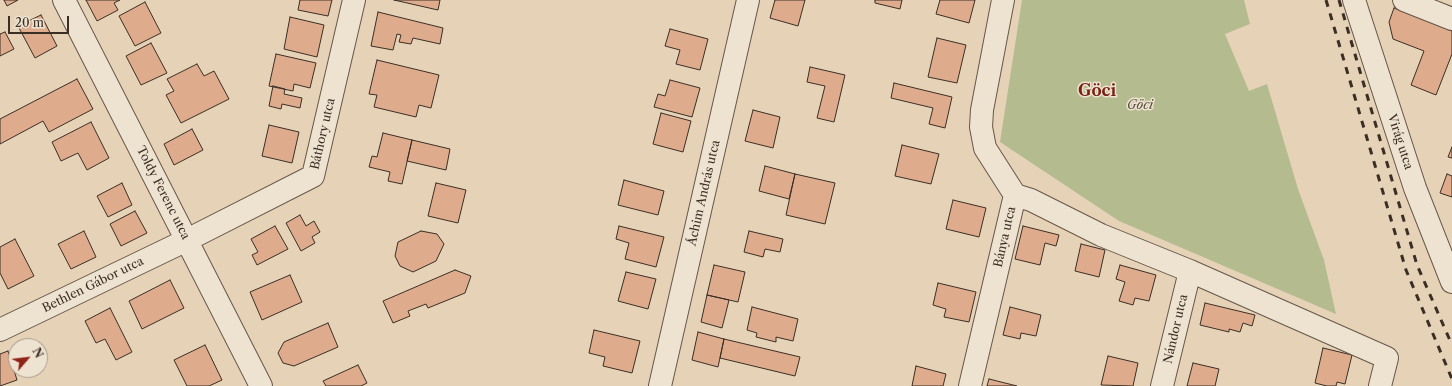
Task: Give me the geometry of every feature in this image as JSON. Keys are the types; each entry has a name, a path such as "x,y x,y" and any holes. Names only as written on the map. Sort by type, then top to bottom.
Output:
{"street":[{"name":"Toldy Ferenc utca","path":"64,0 261,386"},
{"name":"Báthory utca","path":"187,240 313,176 354,0"},
{"name":"Áchim András utca","path":"660,386 748,0"},
{"name":"Bánya utca","path":"970,386 1015,195 985,148 981,127 982,110 1002,0"},
{"name":"Virág utca","path":"1354,0 1415,188 1452,282"},
{"path":"1404,0 1452,19"},
{"path":"1015,195 1031,200 1101,235 1190,271 1387,358 1380,386"},
{"name":"Bethlen Gábor utca","path":"0,330 187,240"},
{"name":"Nándor utca","path":"1162,386 1190,271"}],"green space":[{"name":"Göci","path":"1022,0 1244,0 1250,24 1225,34 1249,91 1267,84 1298,189 1324,260 1336,314 1119,221 1000,142"}],"building":[{"path":"4,0 18,0 7,6"},
{"path":"86,0 120,0 114,3 118,10 97,21"},
{"path":"300,0 332,0 328,16 298,10"},
{"path":"394,0 440,0 438,10"},
{"path":"775,0 805,0 798,26 770,18"},
{"path":"875,0 902,0 900,9 875,3"},
{"path":"940,0 975,0 969,23 936,14"},
{"path":"145,2 161,33 135,46 119,16"},
{"path":"1394,8 1452,31 1452,54 1436,95 1411,85 1424,51 1393,39 1389,22"},
{"path":"378,12 443,28 440,44 413,38 411,44 399,42 401,35 397,34 393,50 371,46"},
{"path":"41,15 57,46 35,58 18,26"},
{"path":"290,17 324,25 317,57 284,49"},
{"path":"670,29 708,39 700,70 676,64 680,50 665,46"},
{"path":"5,32 14,49 0,56 0,34"},
{"path":"937,38 966,45 957,83 928,77"},
{"path":"151,43 167,73 141,85 126,56"},
{"path":"276,54 316,63 310,88 294,84 293,91 269,86"},
{"path":"377,60 439,75 431,108 419,105 416,117 374,107 377,95 369,94"},
{"path":"197,64 204,76 214,71 229,99 181,123 166,95 174,91 167,79"},
{"path":"810,67 845,75 834,122 817,118 825,86 807,82"},
{"path":"77,79 93,109 49,132 43,121 0,144 0,119"},
{"path":"670,80 700,88 692,117 654,107 658,94 665,96"},
{"path":"894,83 952,97 945,128 929,124 933,108 891,98"},
{"path":"273,86 285,89 284,94 302,98 300,108 282,104 281,109 269,106"},
{"path":"753,110 780,117 773,148 745,141"},
{"path":"661,113 691,121 683,152 653,144"},
{"path":"91,122 109,158 87,170 78,153 61,161 52,142"},
{"path":"269,125 299,132 292,163 262,156"},
{"path":"192,129 203,150 174,165 164,144"},
{"path":"383,133 412,140 402,184 388,181 390,172 369,167 372,156 377,157"},
{"path":"412,140 450,149 446,170 407,161"},
{"path":"902,145 939,154 931,184 895,176"},
{"path":"1452,147 1452,158 1448,157"},
{"path":"765,166 795,174 789,199 759,191"},
{"path":"795,174 835,183 825,224 786,215"},
{"path":"1447,174 1452,176 1452,197 1440,193"},
{"path":"624,180 664,191 658,215 618,205"},
{"path":"122,183 132,205 108,217 97,196"},
{"path":"436,183 466,190 458,223 428,216"},
{"path":"953,200 986,208 979,237 946,229"},
{"path":"135,211 147,233 121,246 110,224"},
{"path":"300,215 306,226 314,221 320,232 312,237 315,243 301,251 286,223"},
{"path":"275,226 288,249 257,265 252,255 258,252 251,239"},
{"path":"619,226 664,237 656,267 625,259 629,243 616,239"},
{"path":"1023,226 1059,235 1056,246 1045,243 1040,265 1015,259"},
{"path":"84,231 96,257 71,269 58,244"},
{"path":"421,231 437,234 444,244 436,261 413,272 400,266 395,256 398,242"},
{"path":"749,231 783,239 780,252 765,249 763,257 744,252"},
{"path":"15,239 34,276 8,289 0,273 0,247"},
{"path":"1081,244 1105,250 1099,277 1075,271"},
{"path":"714,265 745,272 738,302 707,295"},
{"path":"1120,265 1156,275 1149,301 1135,298 1133,305 1119,301 1125,282 1116,279"},
{"path":"455,270 471,276 465,293 428,308 426,304 408,311 410,316 393,323 383,301"},
{"path":"626,272 656,279 648,309 618,301"},
{"path":"290,275 302,302 262,320 250,292"},
{"path":"170,280 184,308 142,329 129,301"},
{"path":"938,283 976,292 969,322 944,317 946,309 933,305"},
{"path":"707,295 729,300 722,328 701,322"},
{"path":"1205,303 1255,315 1252,326 1243,323 1240,332 1229,329 1229,332 1200,325"},
{"path":"752,307 798,319 793,341 776,337 776,342 756,337 757,333 747,330"},
{"path":"1010,307 1041,315 1036,336 1021,333 1020,339 1003,335"},
{"path":"110,308 132,352 116,360 105,339 96,343 85,321"},
{"path":"328,323 338,347 294,366 283,363 278,353 284,342"},
{"path":"594,330 640,341 632,373 603,366 605,357 589,353"},
{"path":"698,332 724,339 718,367 692,360"},
{"path":"724,339 800,357 795,376 720,358"},
{"path":"205,345 222,380 209,386 187,386 174,360"},
{"path":"1323,348 1352,355 1345,384 1337,382 1336,386 1327,386 1315,383"},
{"path":"8,351 8,378 16,378 17,380 0,386 0,354"},
{"path":"1108,356 1138,363 1133,386 1101,385"},
{"path":"1193,363 1219,369 1215,386 1187,386"},
{"path":"358,365 367,383 361,386 326,386 323,381"},
{"path":"916,366 946,374 943,386 912,386"},
{"path":"989,379 1017,386 987,386"}],"railway":[{"path":"1326,0 1406,270 1452,379"},
{"path":"1339,0 1417,265 1452,345"}],"district":[{"name":"Göci","path":"1097,91"}]}
